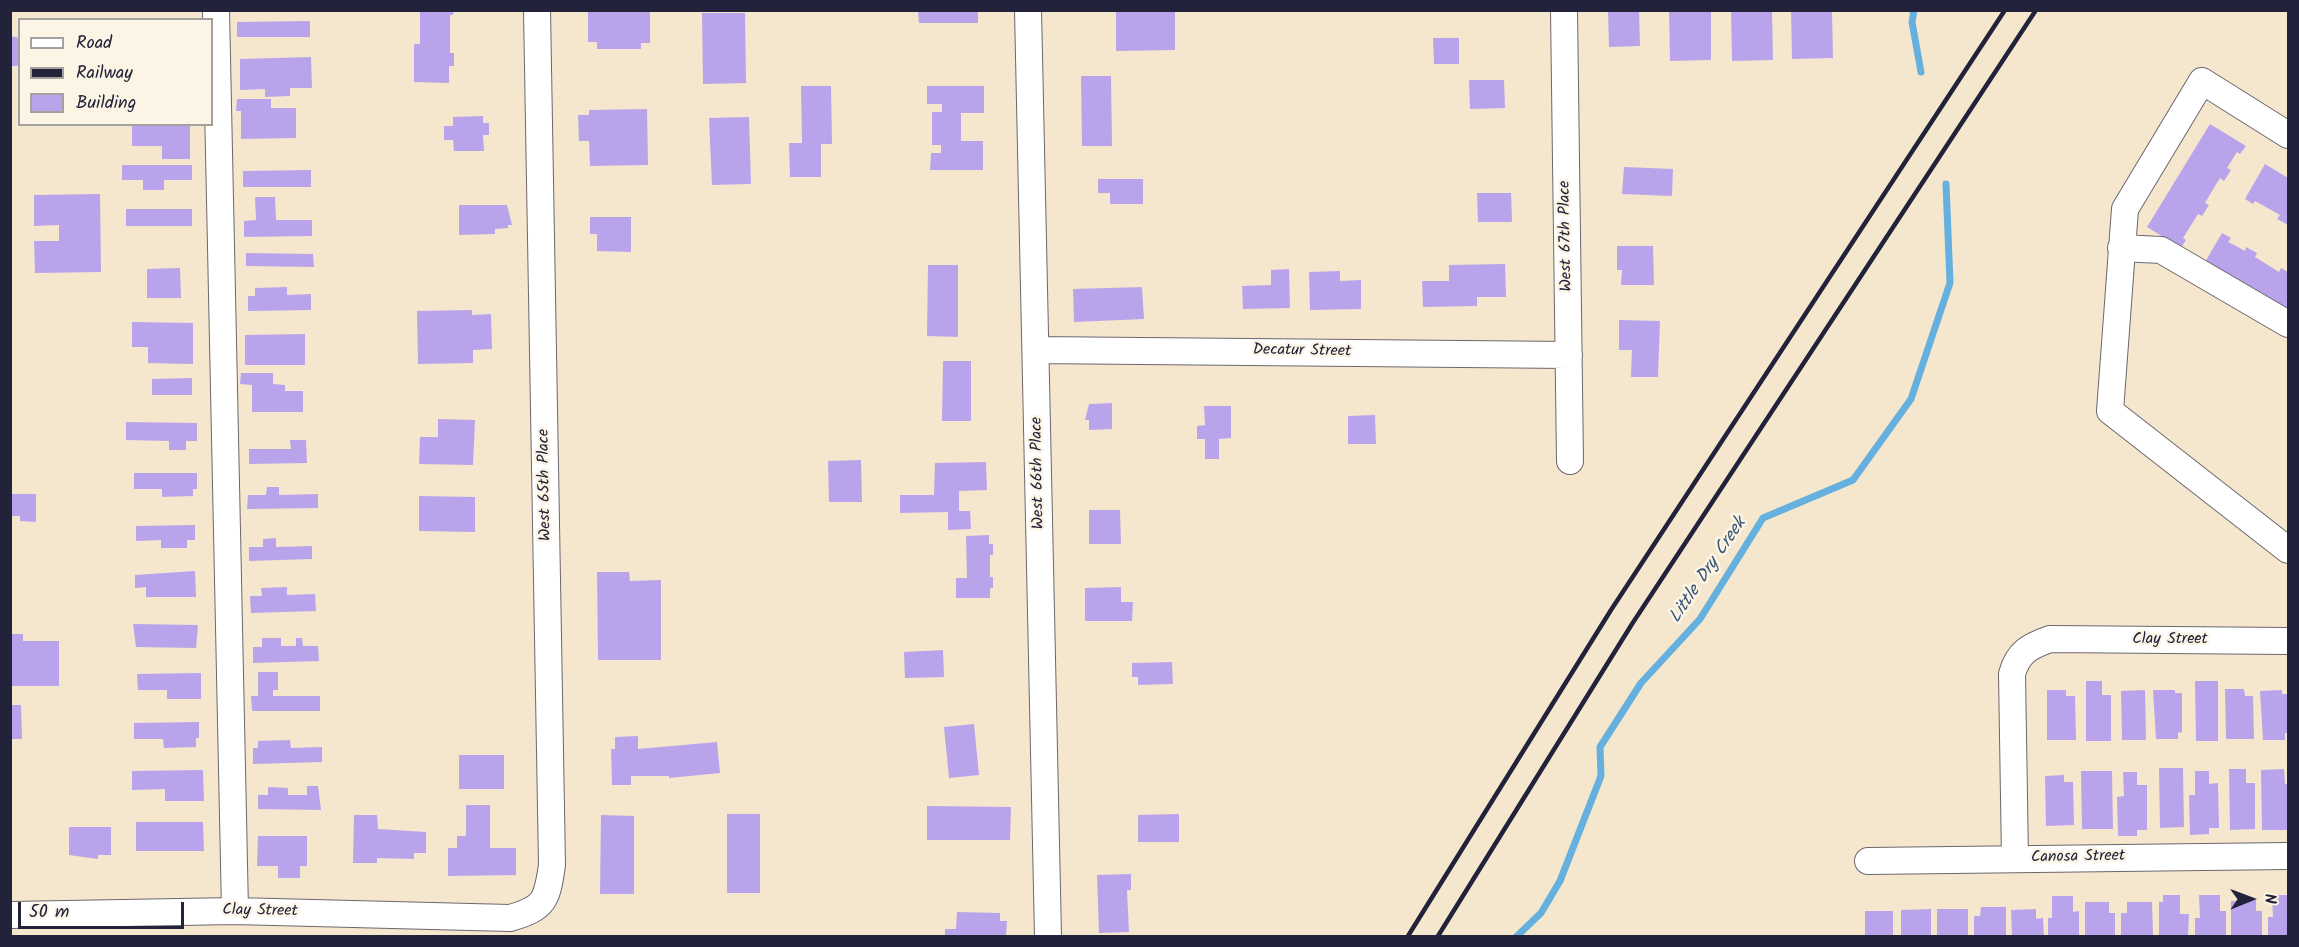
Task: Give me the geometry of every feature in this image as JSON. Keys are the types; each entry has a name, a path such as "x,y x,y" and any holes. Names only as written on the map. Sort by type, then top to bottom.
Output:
{"street":[{"path":"216,10 235,911"},
{"name":"West 65th Place","path":"511,927 536,910 543,902 552,865 537,10"},
{"name":"West 66th Place","path":"1028,10 1048,936"},
{"name":"West 67th Place","path":"1564,10 1570,461"},
{"path":"2289,135 2202,81 2125,209 2110,411 2289,550"},
{"path":"2121,248 2161,250 2289,324"},
{"name":"Decatur Street","path":"1036,350 1569,355"},
{"name":"Clay Street","path":"2015,859 2012,674 2016,662 2029,646 2050,639 2289,641"},
{"name":"Canosa Street","path":"1868,861 2289,856"},
{"name":"Clay Street","path":"10,915 235,911 511,927"}],"building":[{"path":"420,10 454,10 453,15 450,15 450,53 454,53 454,66 449,66 449,83 414,82 414,44 420,44"},
{"path":"588,10 650,10 650,43 641,43 641,49 597,49 597,42 588,42"},
{"path":"918,10 978,10 978,23 919,23"},
{"path":"1116,10 1175,10 1175,50 1116,51"},
{"path":"1608,10 1639,10 1640,46 1609,47"},
{"path":"1669,10 1711,10 1711,60 1670,61"},
{"path":"1731,10 1772,10 1773,60 1732,61"},
{"path":"1791,10 1832,10 1833,58 1792,59"},
{"path":"702,13 745,13 746,83 703,84"},
{"path":"310,21 310,37 237,37 237,22"},
{"path":"10,36 18,38 18,65 10,66"},
{"path":"1433,38 1459,38 1459,64 1434,64"},
{"path":"311,57 312,88 290,88 290,96 265,97 265,89 240,90 240,59"},
{"path":"1081,76 1111,76 1112,146 1082,146"},
{"path":"1469,80 1504,80 1505,108 1470,109"},
{"path":"801,86 831,86 832,144 821,144 821,177 790,177 789,143 802,143"},
{"path":"927,86 984,86 984,113 961,113 961,141 983,141 983,170 930,170 931,153 941,153 941,145 932,145 932,112 942,112 942,104 927,104"},
{"path":"237,99 271,99 271,108 296,108 296,138 241,139 241,111 236,111"},
{"path":"647,109 648,165 590,166 589,141 579,141 578,115 589,115 589,110"},
{"path":"483,116 483,123 489,123 489,135 483,135 484,151 454,151 453,140 444,140 444,126 453,126 453,117"},
{"path":"749,117 751,184 712,185 709,118"},
{"path":"2210,124 2246,146 2240,154 2237,152 2227,168 2231,170 2224,181 2220,178 2205,203 2209,205 2202,216 2198,214 2183,238 2186,240 2181,248 2147,227"},
{"path":"132,126 190,126 190,159 162,159 162,146 132,146"},
{"path":"2265,164 2288,178 2288,225 2277,219 2280,215 2255,201 2253,204 2245,199"},
{"path":"122,165 192,165 192,180 164,180 164,190 143,190 143,180 122,180"},
{"path":"1624,167 1673,169 1672,196 1622,194"},
{"path":"311,170 311,187 243,187 243,171"},
{"path":"1098,179 1143,179 1143,204 1110,204 1110,193 1098,193"},
{"path":"1477,193 1511,193 1512,222 1478,222"},
{"path":"100,194 101,272 35,273 34,241 59,241 59,225 34,226 34,195"},
{"path":"255,197 275,197 276,220 312,220 312,236 244,237 244,221 256,220"},
{"path":"459,205 507,205 512,225 508,225 508,228 495,229 495,234 459,235"},
{"path":"126,209 192,209 192,226 126,226"},
{"path":"590,217 631,217 631,252 597,251 597,234 590,234"},
{"path":"2222,233 2231,238 2228,242 2245,251 2246,247 2257,253 2255,257 2279,272 2281,268 2288,272 2288,320 2201,269"},
{"path":"1617,246 1653,246 1654,285 1621,285 1622,270 1617,270"},
{"path":"246,253 313,254 314,267 246,266"},
{"path":"1505,264 1506,297 1477,297 1477,306 1423,307 1422,281 1449,281 1449,265"},
{"path":"928,265 958,265 958,337 927,336"},
{"path":"180,268 181,298 147,298 147,269"},
{"path":"1289,269 1290,308 1243,309 1242,286 1271,285 1271,270"},
{"path":"1340,271 1340,281 1361,280 1361,309 1310,310 1309,272"},
{"path":"287,287 287,295 311,294 311,310 248,311 248,296 255,296 255,288"},
{"path":"1142,287 1144,319 1074,322 1073,289"},
{"path":"472,310 472,315 491,314 492,349 473,350 473,363 418,364 417,311"},
{"path":"1619,320 1660,321 1658,377 1631,377 1632,350 1619,350"},
{"path":"132,322 193,323 193,364 148,363 148,347 132,347"},
{"path":"305,334 305,365 245,365 245,335"},
{"path":"943,361 971,361 971,421 942,421"},
{"path":"241,373 273,373 273,384 285,385 285,391 303,391 303,412 252,412 252,385 240,384"},
{"path":"192,378 192,395 152,395 152,379"},
{"path":"1112,403 1112,429 1089,430 1089,420 1085,420 1089,404"},
{"path":"1204,406 1231,406 1231,438 1219,439 1219,459 1205,459 1205,439 1197,439 1197,426 1205,425"},
{"path":"1375,415 1376,444 1348,444 1348,416"},
{"path":"438,419 475,420 473,465 419,464 420,437 438,437"},
{"path":"126,422 197,423 197,441 186,441 186,450 169,450 169,441 126,440"},
{"path":"290,440 306,440 307,463 249,464 249,449 291,449"},
{"path":"861,460 862,502 829,502 828,461"},
{"path":"986,462 987,490 959,491 959,511 970,511 971,529 948,530 948,512 900,513 900,495 934,495 935,463"},
{"path":"134,473 197,473 197,489 193,489 193,496 162,497 162,489 134,489"},
{"path":"267,487 279,487 279,495 318,494 318,508 247,509 248,495 266,495"},
{"path":"10,494 36,494 36,522 20,521 20,516 10,516"},
{"path":"419,496 475,497 475,532 419,531"},
{"path":"1089,510 1120,510 1121,544 1089,544"},
{"path":"195,525 195,540 187,540 187,548 161,548 161,540 136,541 136,526"},
{"path":"989,535 989,544 993,544 993,555 990,555 990,577 993,577 993,588 990,588 990,598 956,598 956,578 967,578 966,536"},
{"path":"276,538 276,547 312,546 312,559 249,561 249,547 263,547 263,539"},
{"path":"195,571 196,597 146,597 146,587 135,588 135,575"},
{"path":"597,572 629,572 630,581 661,580 661,660 598,660"},
{"path":"287,587 287,595 315,594 316,611 251,613 250,596 262,596 261,588"},
{"path":"1121,587 1121,602 1133,602 1132,621 1085,621 1085,588"},
{"path":"133,624 198,625 196,648 136,647"},
{"path":"10,634 23,634 23,641 59,641 59,686 10,686"},
{"path":"262,638 281,638 281,646 296,646 296,638 302,638 303,646 318,646 319,661 253,663 253,647 262,647"},
{"path":"943,650 944,677 905,678 904,652"},
{"path":"1172,662 1173,684 1138,685 1138,677 1132,677 1132,663"},
{"path":"258,672 278,672 278,690 273,690 273,696 320,696 320,711 252,711 251,696 258,696"},
{"path":"201,673 201,699 167,699 167,690 138,690 137,674"},
{"path":"2086,681 2102,681 2102,695 2111,695 2111,741 2086,741"},
{"path":"2195,681 2218,681 2218,741 2196,741"},
{"path":"2225,689 2244,689 2245,696 2253,696 2254,739 2226,739"},
{"path":"2047,690 2066,690 2066,696 2075,696 2076,740 2047,740"},
{"path":"2145,690 2146,740 2122,740 2121,691"},
{"path":"2153,690 2175,690 2175,693 2182,693 2182,732 2178,733 2178,739 2156,739"},
{"path":"2282,690 2282,694 2288,694 2288,733 2285,733 2285,740 2263,740 2260,691"},
{"path":"10,705 21,705 22,739 10,739"},
{"path":"199,722 199,738 196,738 196,747 164,748 163,739 134,739 134,723"},
{"path":"974,724 979,775 949,778 944,727"},
{"path":"638,736 638,749 717,742 720,773 669,778 669,776 631,776 631,785 612,785 611,749 615,749 615,737"},
{"path":"290,740 291,748 322,747 322,762 253,764 253,748 258,748 258,741"},
{"path":"459,755 504,755 504,789 459,789"},
{"path":"2159,768 2183,768 2184,827 2160,828"},
{"path":"2229,769 2246,769 2246,783 2255,783 2255,829 2230,830"},
{"path":"2284,769 2285,784 2288,784 2288,830 2262,830 2261,770"},
{"path":"203,770 204,801 165,801 165,789 132,790 132,771"},
{"path":"2081,771 2112,771 2113,829 2082,829"},
{"path":"2195,771 2209,771 2209,784 2218,783 2219,828 2209,828 2209,834 2190,835 2189,795 2195,795"},
{"path":"2123,772 2137,772 2137,785 2147,785 2147,830 2137,830 2137,836 2118,836 2117,797 2124,796"},
{"path":"2064,775 2064,782 2073,782 2074,825 2046,826 2045,776"},
{"path":"307,786 318,786 321,810 258,809 258,795 268,795 268,787 288,788 288,795 307,795"},
{"path":"466,805 490,805 490,848 516,848 516,875 448,876 448,848 457,848 457,836 466,836"},
{"path":"927,806 1011,807 1010,840 927,840"},
{"path":"727,814 760,814 760,893 727,893"},
{"path":"1179,814 1179,842 1138,842 1138,815"},
{"path":"354,815 377,815 378,829 426,832 426,853 414,853 414,859 377,858 377,863 353,863"},
{"path":"601,815 634,816 634,894 600,894"},
{"path":"136,822 203,822 204,851 136,851"},
{"path":"69,827 111,827 111,855 98,855 98,859 69,855"},
{"path":"258,836 307,836 307,866 300,866 300,878 278,878 278,866 257,866"},
{"path":"1131,874 1131,890 1127,890 1129,932 1099,933 1097,875"},
{"path":"2163,895 2180,895 2180,914 2189,914 2188,936 2159,936 2159,902 2163,902"},
{"path":"2199,895 2220,895 2220,911 2226,911 2226,936 2195,936 2195,918 2200,918"},
{"path":"2272,895 2288,895 2288,936 2268,936 2268,917 2273,917"},
{"path":"2052,896 2073,896 2073,912 2079,911 2079,936 2048,936 2048,918 2052,918"},
{"path":"2256,900 2256,911 2262,911 2262,936 2231,936 2231,901"},
{"path":"2085,902 2109,902 2109,913 2115,913 2115,936 2085,936"},
{"path":"2127,902 2152,902 2153,936 2121,936 2121,913 2127,913"},
{"path":"1981,907 2006,907 2006,936 1974,936 1974,916 1980,916"},
{"path":"1931,909 1931,936 1901,936 1901,910"},
{"path":"1937,909 1968,909 1968,936 1937,936"},
{"path":"2036,909 2036,919 2043,918 2044,936 2012,936 2011,910"},
{"path":"1865,911 1893,911 1893,936 1865,936"},
{"path":"957,912 1000,913 1000,921 1007,921 1006,935 945,936 945,929 956,929"}],"waterway":[{"name":"Little Dry Creek","path":"1914,10 1912,22 1921,72"},
{"name":"Little Dry Creek","path":"1517,936 1541,913 1560,881 1601,776 1600,747 1641,683 1700,619 1763,518 1853,480 1911,399 1950,283 1946,184"}],"railway":[{"path":"1408,936 1611,610 2005,10"},
{"path":"1438,936 1632,624 2036,10"}]}
